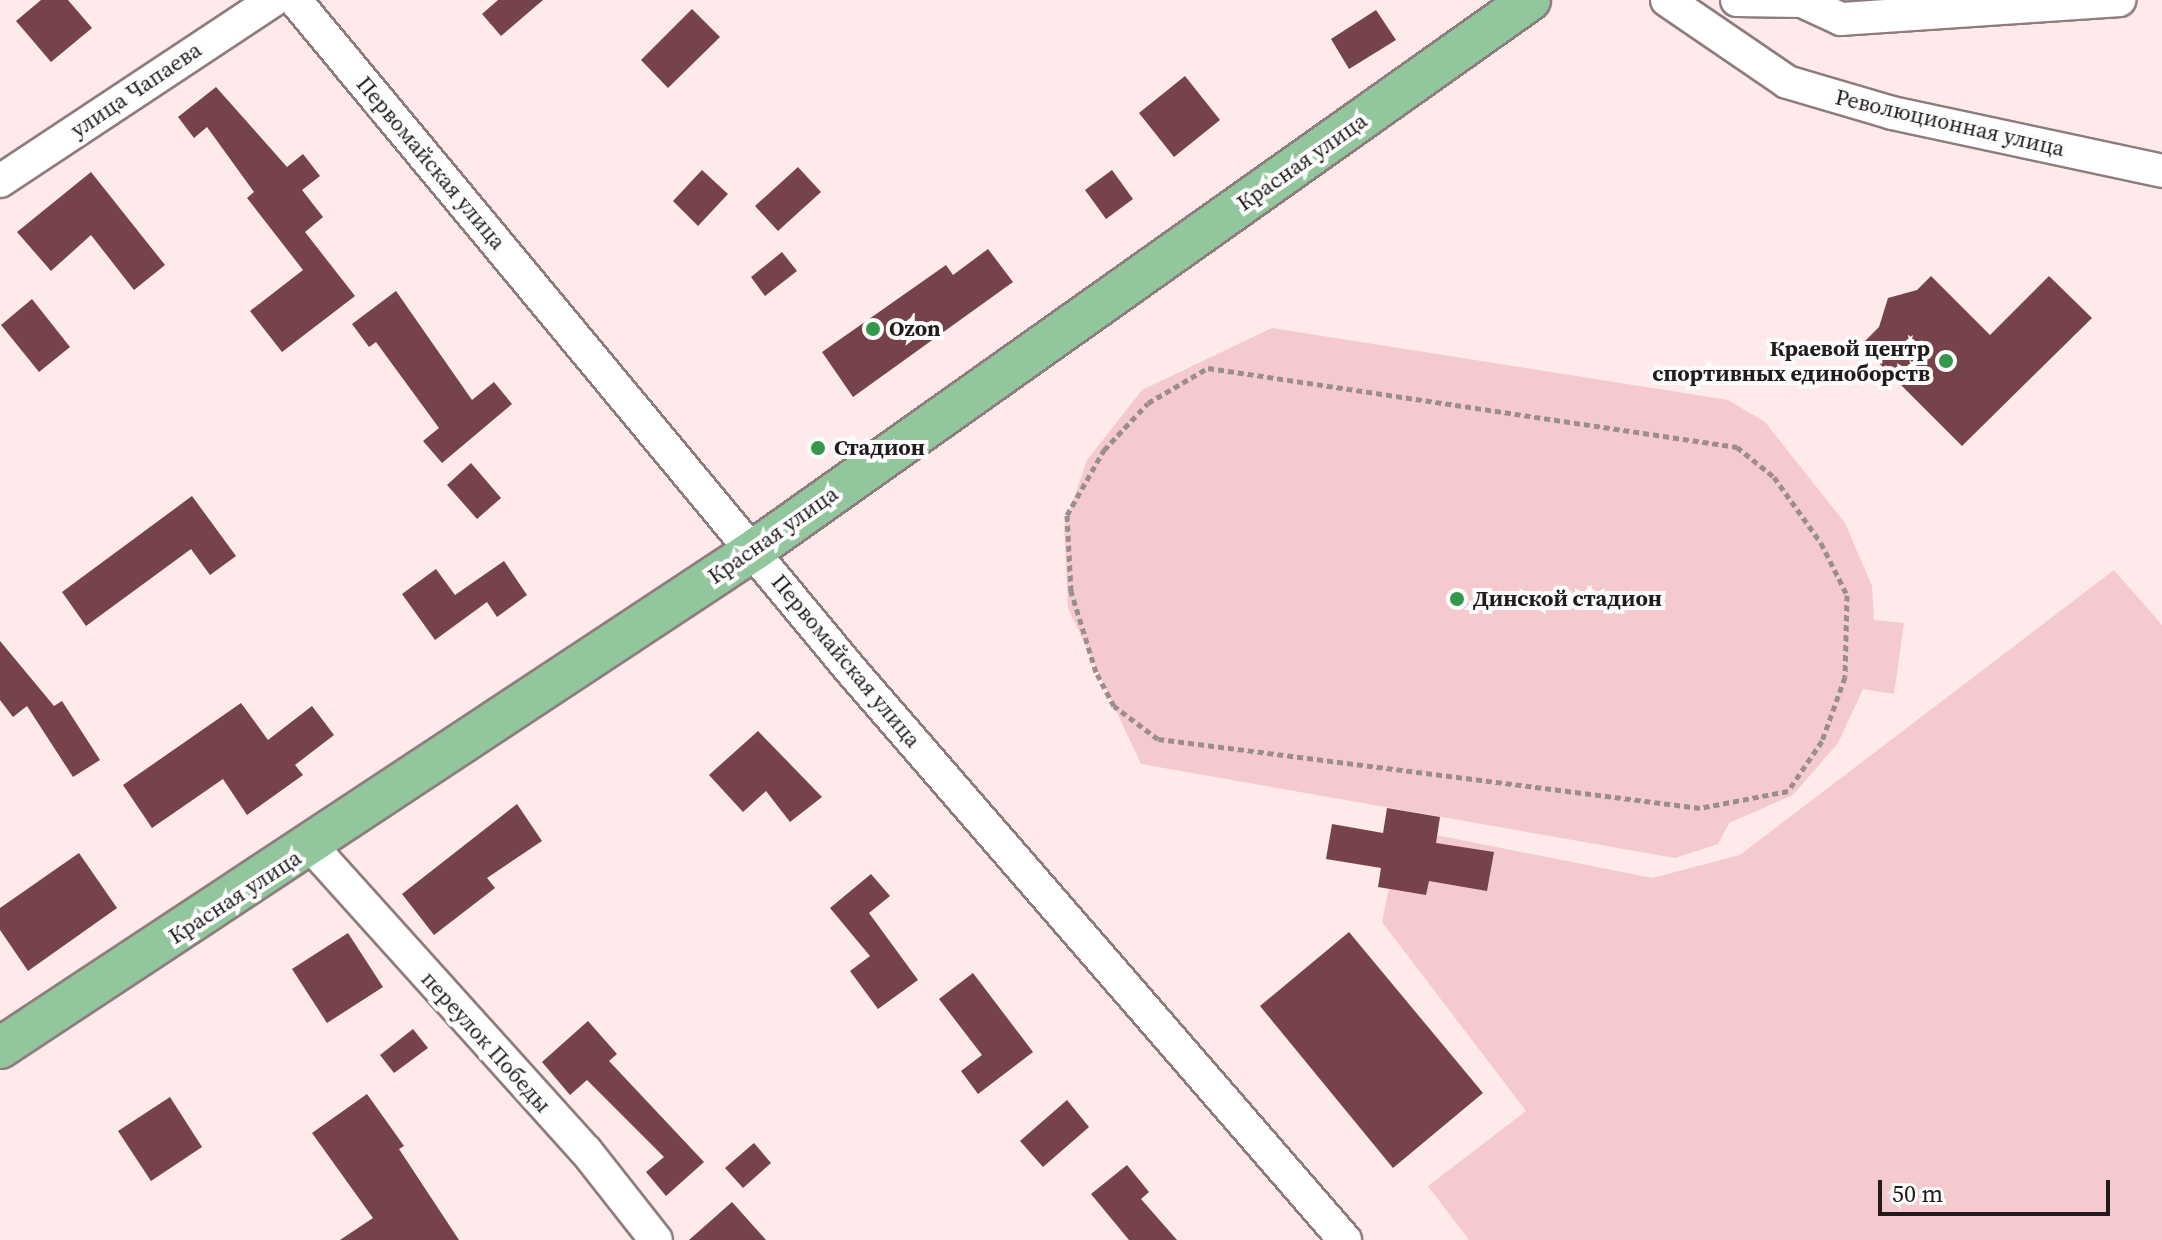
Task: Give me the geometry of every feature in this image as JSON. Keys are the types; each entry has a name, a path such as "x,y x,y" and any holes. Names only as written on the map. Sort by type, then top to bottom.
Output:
{"main road":[{"name":"Красная улица","path":"0,1048 312,847 754,550 1530,0"}],"street":[{"name":"улица Чапаева","path":"0,181 273,0"},
{"name":"Первомайская улица","path":"295,0 754,550 1345,1240"},
{"name":"Революционная улица","path":"1667,0 1787,82 1892,113 2162,171"},
{"path":"1737,0 1802,1 1841,19 2119,0"},
{"name":"переулок Победы","path":"312,847 586,1151 656,1240"}],"path":[{"path":"1208,368 1737,447 1774,477 1821,543 1847,595 1845,677 1822,741 1788,791 1700,808 1158,739 1114,706 1096,672 1071,591 1067,515 1104,450 1148,403 1208,368"}],"shaded area":[{"path":"1272,328 1728,400 1765,422 1845,523 1872,586 1874,620 1904,623 1894,694 1863,689 1838,743 1793,795 1729,823 1718,844 1675,858 1141,764 1068,608 1064,527 1087,460 1142,390"},
{"path":"2114,570 2162,625 2162,1240 1469,1240 1428,1186 1526,1111 1382,922 1401,828 1652,878 1740,855"}],"building":[{"path":"41,0 68,0 92,28 51,62 16,21"},
{"path":"498,0 543,0 501,36 482,14"},
{"path":"692,9 720,37 668,88 641,60"},
{"path":"1376,10 1396,40 1349,69 1331,39"},
{"path":"1185,76 1220,120 1174,157 1139,113"},
{"path":"216,87 287,167 303,154 320,176 302,190 323,217 305,232 355,296 282,352 250,311 303,270 247,198 254,192 207,127 194,138 178,117"},
{"path":"798,167 821,192 778,231 755,206"},
{"path":"702,170 728,194 698,226 673,201"},
{"path":"1112,170 1133,199 1106,219 1085,190"},
{"path":"91,172 165,265 134,290 91,235 51,271 17,232"},
{"path":"988,249 1013,282 853,397 822,352 946,265 953,275"},
{"path":"782,252 797,271 765,296 751,277"},
{"name":"Краевой центр спортивных единоборств","path":"1931,276 1990,335 2049,276 2092,318 1962,446 1861,345 1879,327 1888,298 1917,290"},
{"path":"396,291 472,400 494,382 512,404 442,463 423,441 439,428 376,342 369,347 352,324"},
{"path":"32,299 70,347 39,372 1,325"},
{"path":"471,463 501,498 477,519 447,485"},
{"path":"192,496 236,556 210,575 191,549 86,626 62,592"},
{"path":"504,561 527,595 497,617 487,602 435,640 402,594 436,569 455,595"},
{"path":"0,641 54,706 62,701 100,760 73,777 27,706 13,717 0,700"},
{"path":"241,703 268,740 312,706 334,735 295,765 303,775 247,815 223,779 152,828 123,785"},
{"path":"758,731 822,797 790,822 766,791 743,812 709,775"},
{"path":"517,804 542,841 487,878 495,888 434,935 402,894"},
{"path":"1387,808 1440,817 1436,843 1494,852 1487,891 1429,881 1426,895 1378,887 1381,868 1326,859 1332,824 1383,833"},
{"path":"79,853 117,908 28,971 0,930 0,908"},
{"path":"871,874 890,896 869,913 918,980 878,1009 850,971 870,956 830,908"},
{"path":"1349,932 1483,1093 1393,1168 1260,1006"},
{"path":"348,933 383,987 327,1023 292,969"},
{"path":"973,973 1033,1052 978,1094 961,1071 982,1055 939,999"},
{"path":"588,1021 617,1054 609,1061 704,1162 666,1196 646,1172 664,1157 587,1080 570,1095 542,1062"},
{"path":"413,1029 428,1048 394,1073 380,1055"},
{"path":"367,1094 404,1146 399,1149 459,1240 340,1240 373,1218 312,1133"},
{"path":"170,1097 202,1147 151,1181 118,1131"},
{"path":"1067,1100 1089,1127 1043,1167 1020,1141"},
{"path":"754,1143 771,1163 743,1188 725,1168"},
{"path":"1127,1165 1149,1192 1141,1199 1177,1240 1129,1240 1091,1194"},
{"path":"732,1202 766,1240 689,1240"}],"place":[{"name":"Ozon","path":"873,329"},
{"name":"Краевой центр спортивных единоборств","path":"1946,361"},
{"name":"Стадион","path":"818,448"},
{"name":"Динской стадион","path":"1457,599"}]}
